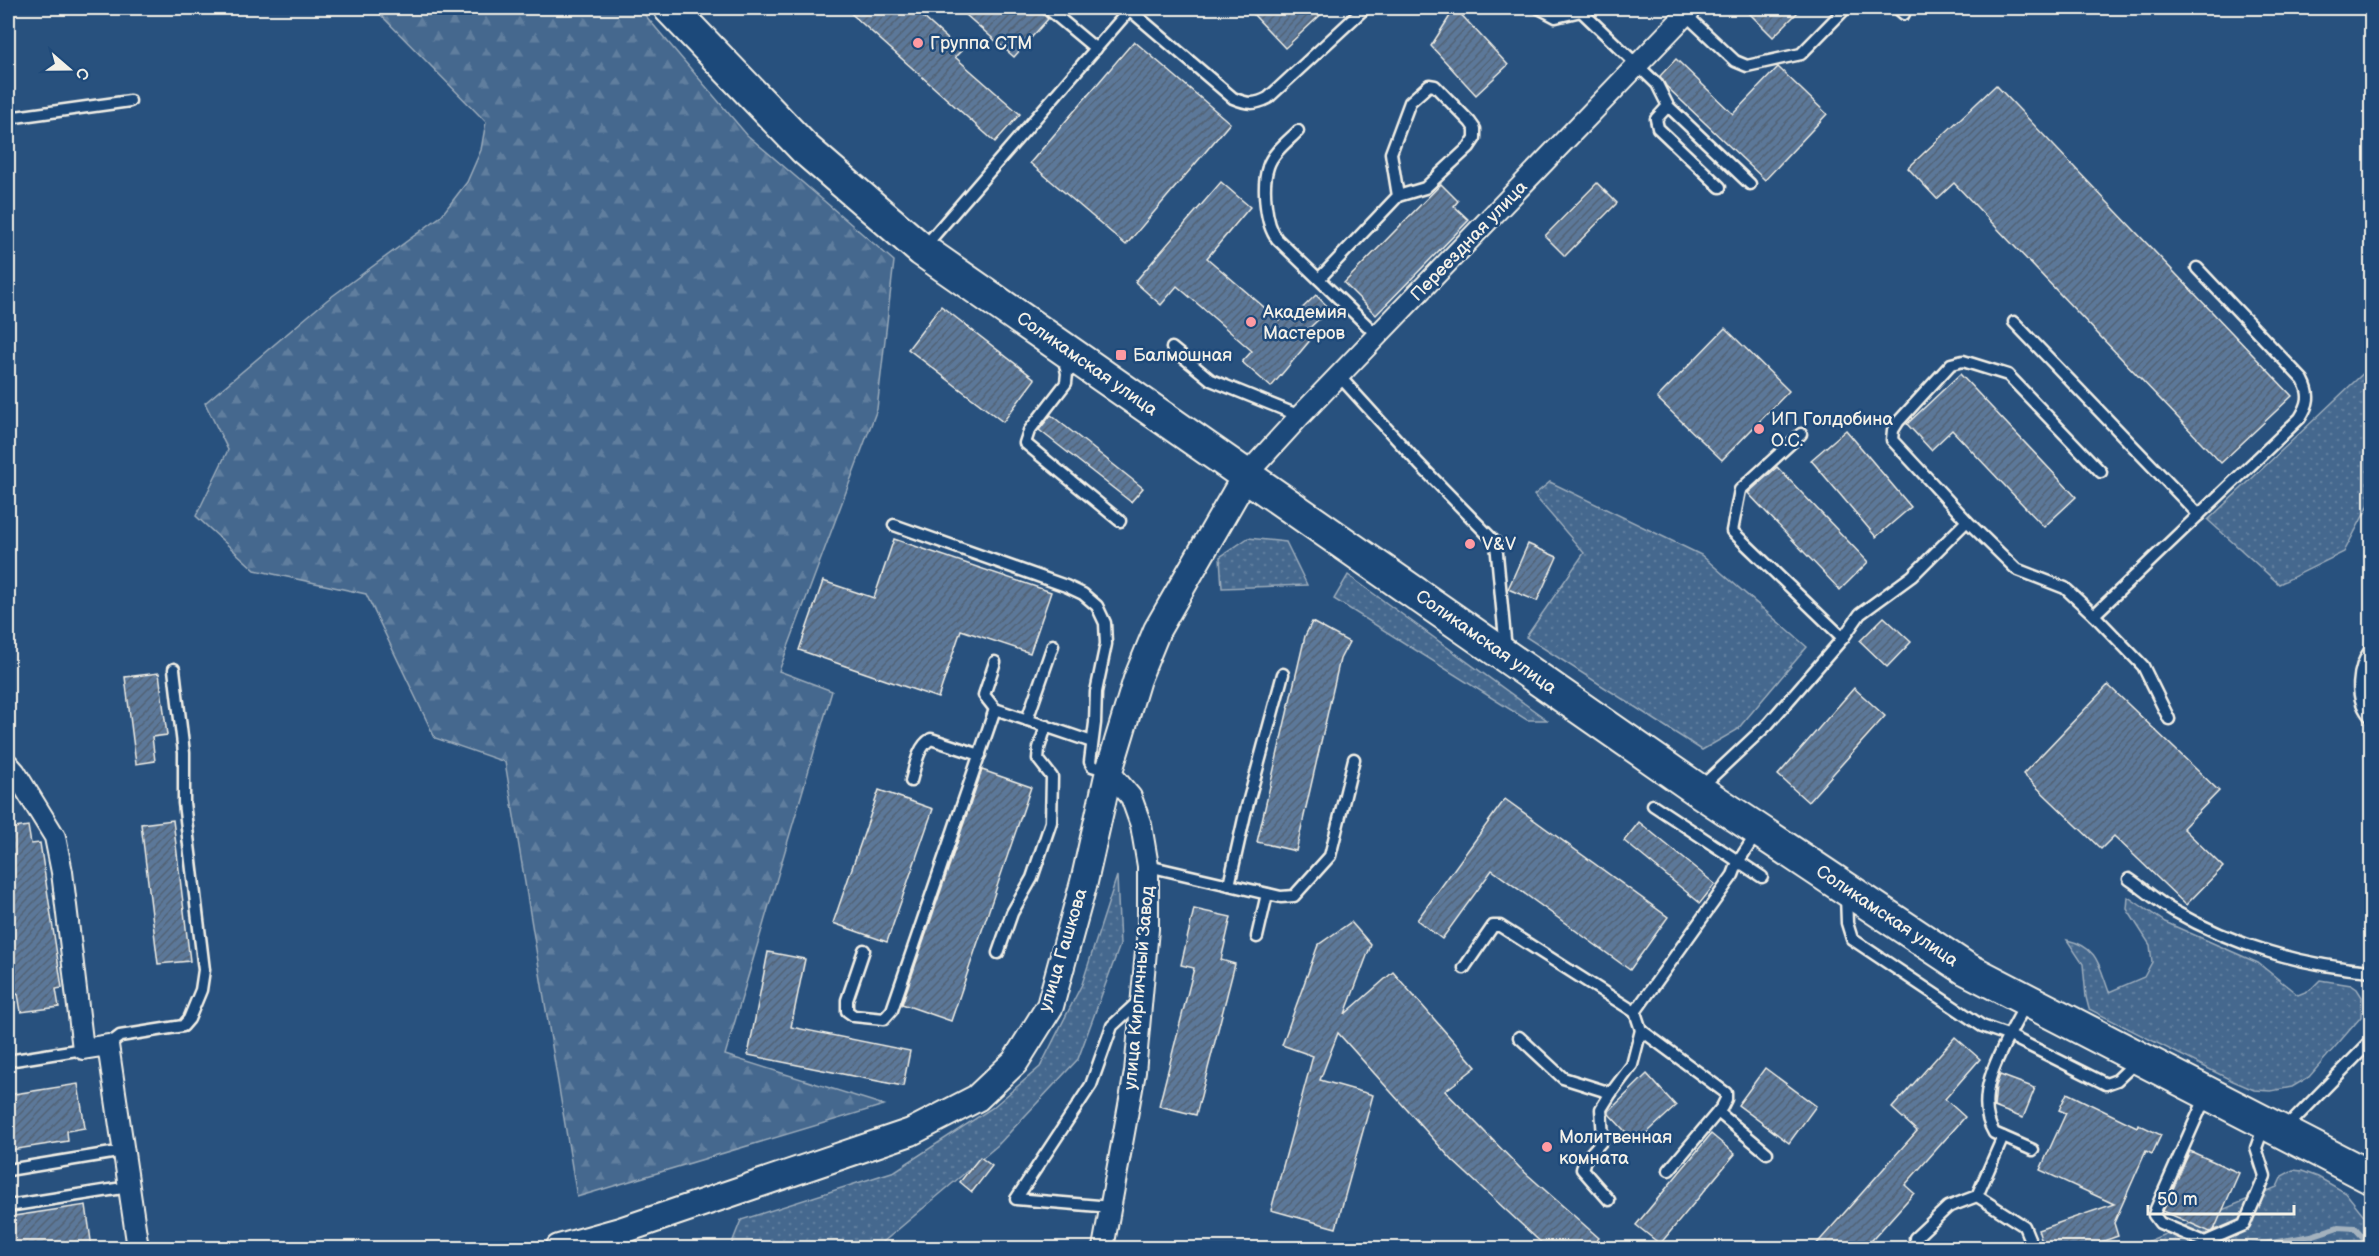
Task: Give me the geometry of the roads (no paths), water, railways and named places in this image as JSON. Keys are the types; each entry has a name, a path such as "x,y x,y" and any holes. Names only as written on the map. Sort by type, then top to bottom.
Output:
{"main road":[{"name":"Соликамская улица","path":"670,8 805,149 922,250 1698,790 1965,968 2372,1178"}],"street":[{"name":"Переездная улица","path":"1246,475 1689,11"},
{"name":"улица Гашкова","path":"561,1248 618,1239 911,1132 977,1098 1015,1062 1050,1006 1084,882 1109,771 1137,680 1157,630 1246,475"},
{"path":"8,764 55,837 62,872 83,1049 108,1045 138,1248"},
{"name":"улица Кирпичный Завод","path":"1103,1248 1135,1072 1148,929 1148,866 1141,825 1131,797 1109,771"}],"lane":[{"path":"1047,8 1096,49"},
{"path":"922,250 1130,9 1233,98 1246,103 1258,103 1268,98 1365,8"},
{"path":"1539,8 1556,17 1582,9 1657,84 1668,106 1750,184"},
{"path":"1689,11 1735,62 1746,66 1801,54 1846,8"},
{"path":"1319,279 1398,196 1425,188 1469,147 1475,138 1470,122 1435,86 1429,86 1410,102 1391,153 1398,196"},
{"path":"8,118 130,101"},
{"path":"1668,106 1658,115 1656,124 1719,187"},
{"path":"1298,131 1274,156 1268,166 1267,218 1270,230 1378,336"},
{"path":"2094,615 2300,418 2309,404 2308,391 2303,380 2197,268"},
{"path":"2014,321 2199,515"},
{"path":"1061,347 1067,373 1066,383 1029,431 1025,443 1120,521"},
{"path":"1172,348 1211,380 1300,416"},
{"path":"2101,472 2008,375 1963,361 1951,364 1893,430 1892,440 1967,521 2016,569 2065,588 2143,666 2169,719"},
{"path":"1340,376 1419,464 1496,543 1506,657"},
{"path":"1801,434 1740,490 1732,531 1843,638"},
{"path":"1698,790 1768,724 1843,638 1860,614 1912,576 1967,521"},
{"path":"894,525 1066,586 1083,594 1096,606 1105,623 1106,644 1096,692 1090,762 1092,766 1109,771"},
{"path":"1027,720 1053,645"},
{"path":"2372,647 2360,673 2359,693 2372,719"},
{"path":"995,662 984,695 995,709 1092,742"},
{"path":"108,1045 120,1035 183,1026 189,1019 204,981 184,803 184,753 174,669"},
{"path":"1229,885 1245,814 1283,674"},
{"path":"864,950 847,1000 847,1011 854,1016 884,1019 892,1010 995,709"},
{"path":"998,953 1012,913 1032,878 1051,822 1052,777 1038,759 1046,726"},
{"path":"911,781 921,749 925,742 931,739 980,755"},
{"path":"1148,866 1281,897 1294,896 1330,856 1354,759"},
{"path":"1653,805 1762,877"},
{"path":"1635,1012 1733,875 1738,862 1759,831"},
{"path":"2129,879 2172,910 2204,927 2265,951 2306,962 2372,971"},
{"path":"1846,889 1847,923 1852,939 1982,1026 2010,1036 2106,1084 2117,1080 2140,1058"},
{"path":"1257,937 1267,894"},
{"path":"1464,968 1493,926 1500,926 1635,1012 1641,1030 1632,1065 1602,1109 1600,1119 1603,1137 1585,1160 1582,1169 1609,1200"},
{"path":"1111,1207 1016,1199 1091,1085 1112,1026 1143,997"},
{"path":"2027,1000 1989,1079 1985,1097 1992,1130 2033,1150"},
{"path":"1641,1030 1726,1093 1726,1099 1718,1112 1670,1170"},
{"path":"1519,1037 1563,1078 1611,1093"},
{"path":"2208,1093 2154,1215 2160,1223 2205,1242 2244,1225 2265,1176 2256,1148 2274,1127 2366,1053 2372,1040"},
{"path":"8,1061 83,1049"},
{"path":"1718,1112 1767,1153"},
{"path":"1915,1238 1948,1207 1977,1196 2003,1137"},
{"path":"8,1170 124,1151"},
{"path":"8,1206 129,1187"},
{"path":"1977,1196 2024,1226 2033,1248"}],"waterway":[{"path":"2244,1248 2311,1236 2338,1227 2355,1228 2364,1238"}],"place":[{"name":"Группа СТМ","path":"918,43"},
{"name":"Академия Мастеров","path":"1251,322"},
{"name":"Балмошная","path":"1121,355"},
{"name":"ИП Голдобина О.С.","path":"1759,429"},
{"name":"V&V","path":"1470,544"},
{"name":"Молитвенная комната","path":"1547,1147"}]}
